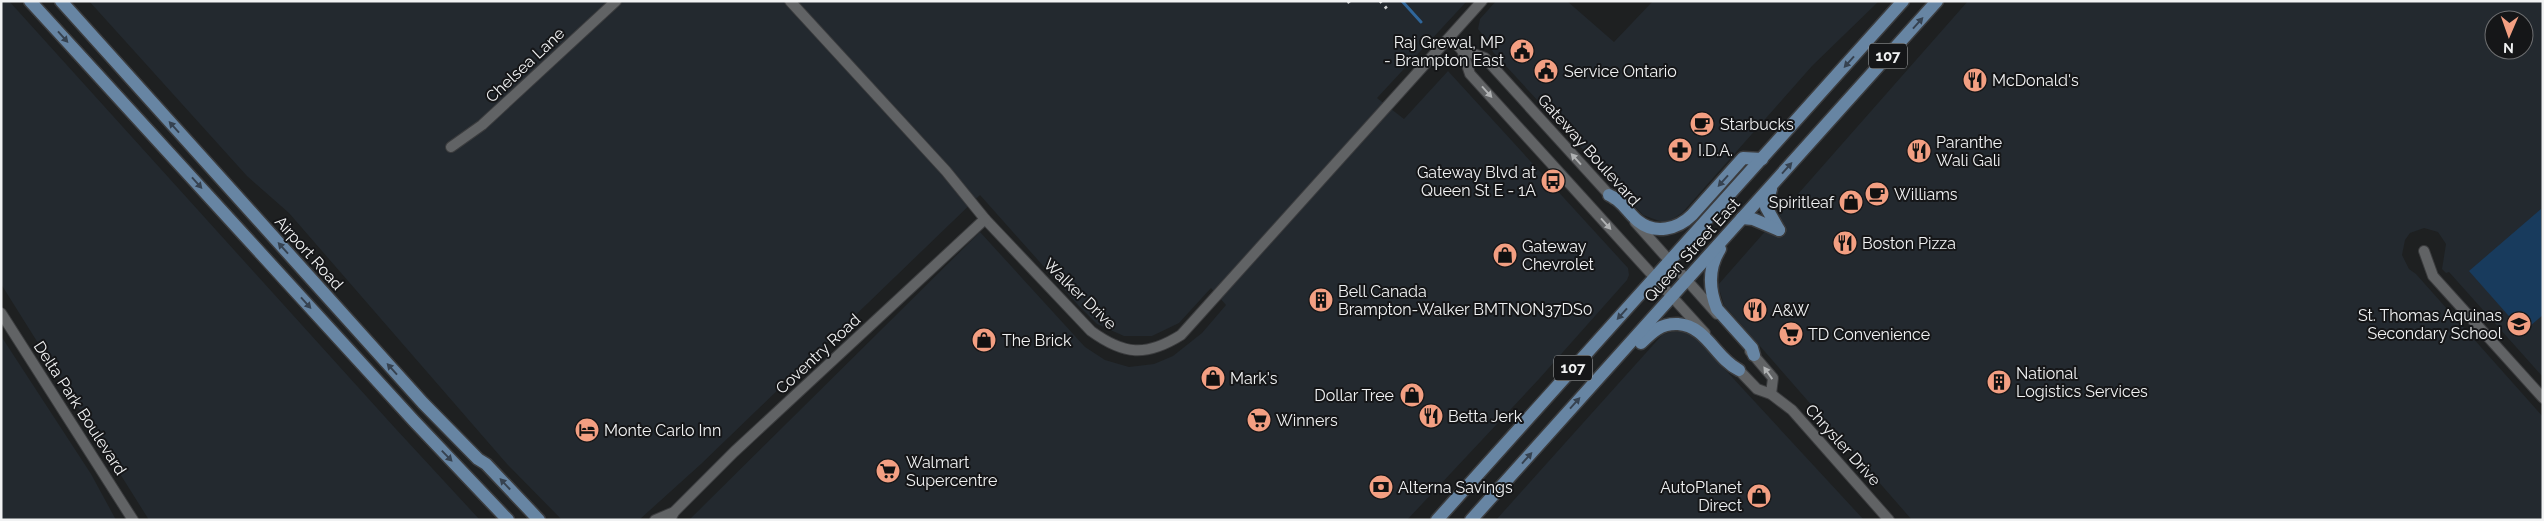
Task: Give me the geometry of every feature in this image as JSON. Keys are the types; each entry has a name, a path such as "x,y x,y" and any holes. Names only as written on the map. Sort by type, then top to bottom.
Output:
{"main road":[{"path":"30,1 414,421 508,520"},
{"name":"Airport Road","path":"61,1 423,404 478,459 486,464 539,520"},
{"name":"Queen Street East","path":"1437,520 1903,1"},
{"name":"Queen Street East","path":"1471,520 1937,1"},
{"path":"1609,195 1616,198 1644,225 1652,228 1670,229 1688,219 1743,158 1762,159"},
{"path":"1754,355 1752,348 1717,309 1711,289 1711,269 1714,260 1740,224 1742,218 1753,219 1779,230 1766,207 1773,183"},
{"path":"1606,370 1617,370 1655,329 1676,324 1697,330 1732,366 1739,370"}],"street":[{"name":"Chelsea Lane","path":"451,147 482,125 616,1"},
{"name":"Walker Drive","path":"790,1 946,172 985,219 1091,331 1108,343 1131,351 1147,351 1167,344 1181,335 1482,1"},
{"name":"Gateway Boulevard","path":"1450,38 1462,50 1485,58 1687,280"},
{"name":"Gateway Boulevard","path":"1462,50 1470,74 1655,278"},
{"name":"Coventry Road","path":"655,520 672,516 734,452 985,219"},
{"path":"2424,251 2433,276 2543,398"},
{"name":"Chrysler Drive","path":"1655,278 1757,389 1772,394 1792,410 1889,520"},
{"path":"1687,280 1772,378 1772,394"},
{"name":"Delta Park Boulevard","path":"1,313 133,520"}],"shaded area":[{"path":"1,1 9,1 480,520 149,520 1,284"},
{"path":"89,1 1467,1 1377,98 1404,119 1448,71 1628,268 1629,275 1627,280 1539,379 1407,520 689,520 980,232 1085,347 1105,360 1129,367 1154,364 1173,356 1202,333 1226,305 1211,288 1179,323 1152,336 1124,336 1097,324 980,195 701,464 639,520 562,520 507,464 289,213 247,176"},
{"path":"1496,1 1567,1 1614,42 1653,1 1879,1 1812,66 1682,213 1671,220 1662,222 1643,215 1493,52 1487,40 1478,29 1480,19"},
{"path":"1968,1 2543,1 2543,377 2449,272 2446,273 2442,269 2446,244 2438,232 2424,228 2410,233 2405,240 2402,255 2409,269 2416,274 2543,417 2543,520 1912,520 1724,305 1718,285"},
{"path":"2541,209 2543,315 2523,332 2469,271"},
{"path":"1674,331 1685,332 1695,337 1864,520 1496,520 1662,335"},
{"path":"1,336 91,474 116,520 1,520"}],"waterway":[{"path":"1402,1 1421,22"}],"railway":[{"path":"1380,1 1388,10"}],"place":[{"name":"Raj Grewal, MP - Brampton East","path":"1522,51"},
{"name":"Service Ontario","path":"1546,71"},
{"name":"McDonald's","path":"1975,80"},
{"name":"Starbucks","path":"1702,124"},
{"name":"I.D.A.","path":"1680,150"},
{"name":"Paranthe Wali Gali","path":"1919,151"},
{"name":"Gateway Blvd at Queen St E - 1A","path":"1553,181"},
{"name":"Williams","path":"1877,194"},
{"name":"Spiritleaf","path":"1851,202"},
{"name":"Boston Pizza","path":"1845,243"},
{"name":"Gateway Chevrolet","path":"1505,255"},
{"name":"Bell Canada Brampton-Walker BMTNON37DS0","path":"1321,300"},
{"name":"A&W","path":"1755,310"},
{"name":"St. Thomas Aquinas Secondary School","path":"2519,324"},
{"name":"TD Convenience","path":"1791,334"},
{"name":"The Brick","path":"984,340"},
{"name":"Mark's","path":"1213,378"},
{"name":"National Logistics Services","path":"1999,382"},
{"name":"Dollar Tree","path":"1412,395"},
{"name":"Betta Jerk","path":"1431,416"},
{"name":"Winners","path":"1259,420"},
{"name":"Monte Carlo Inn","path":"587,430"},
{"name":"Walmart Supercentre","path":"888,471"},
{"name":"Alterna Savings","path":"1381,487"},
{"name":"AutoPlanet Direct","path":"1759,496"}]}
